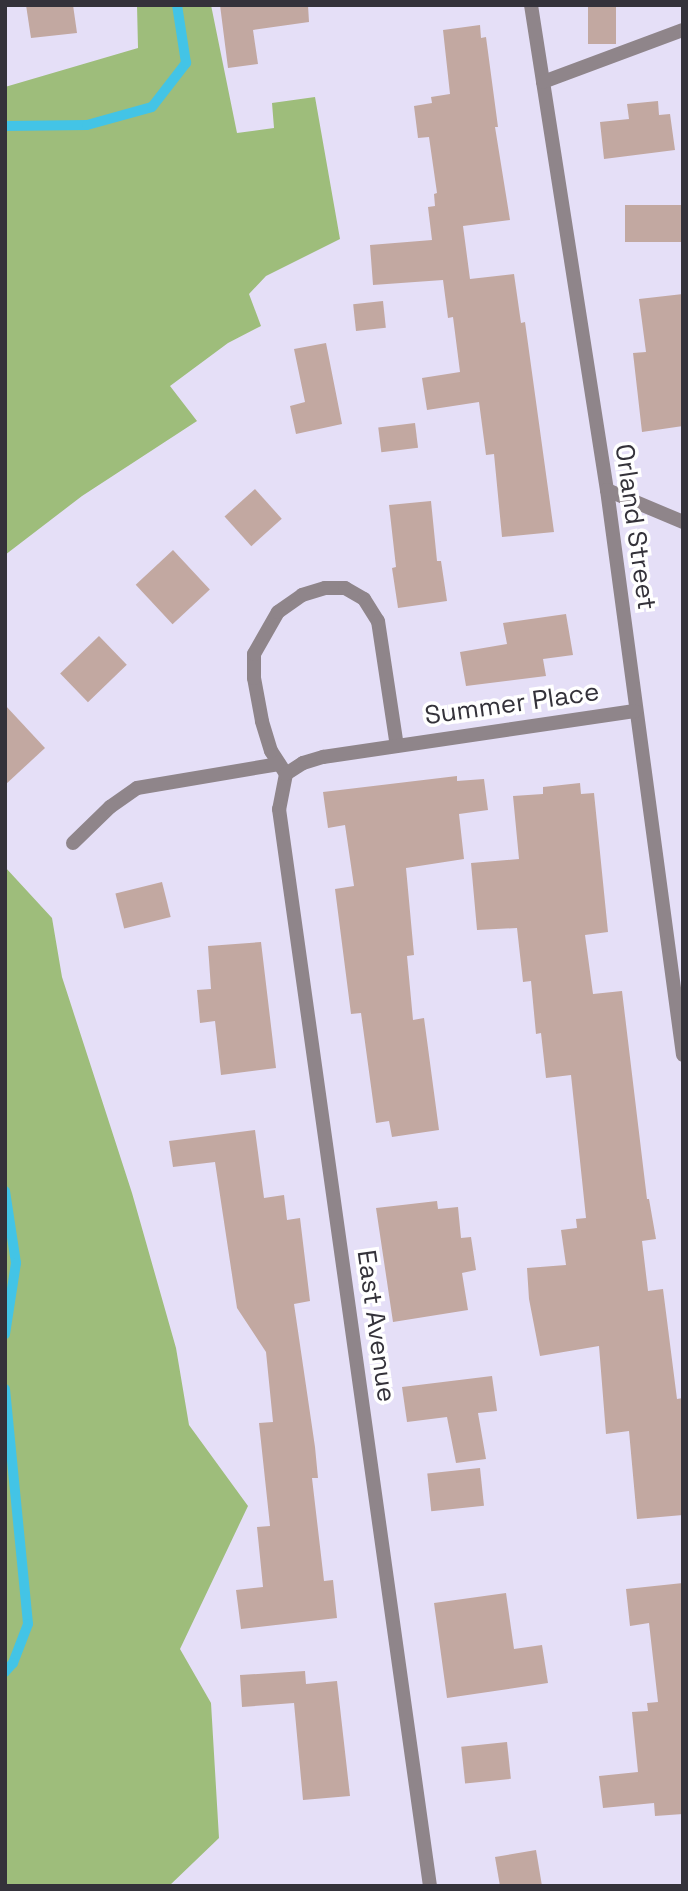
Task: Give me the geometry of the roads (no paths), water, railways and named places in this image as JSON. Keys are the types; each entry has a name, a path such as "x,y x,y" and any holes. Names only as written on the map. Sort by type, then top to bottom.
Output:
{"street":[{"name":"Orland Street","path":"531,5 607,490 683,1055"},
{"path":"543,82 683,30"},
{"path":"607,490 683,522"},
{"name":"Summer Place","path":"397,746 378,621 364,599 345,588 325,587 302,595 278,612 254,654 254,678 261,721 271,751 283,769 323,757 635,711"},
{"path":"73,843 110,807 137,788 283,769"},
{"name":"East Avenue","path":"283,769 279,809 429,1886"}],"waterway":[{"path":"5,126 87,125 152,107 186,63 177,5"},
{"path":"5,1191 16,1263 5,1334"},
{"path":"5,1389 28,1624 13,1663 5,1672"}]}
